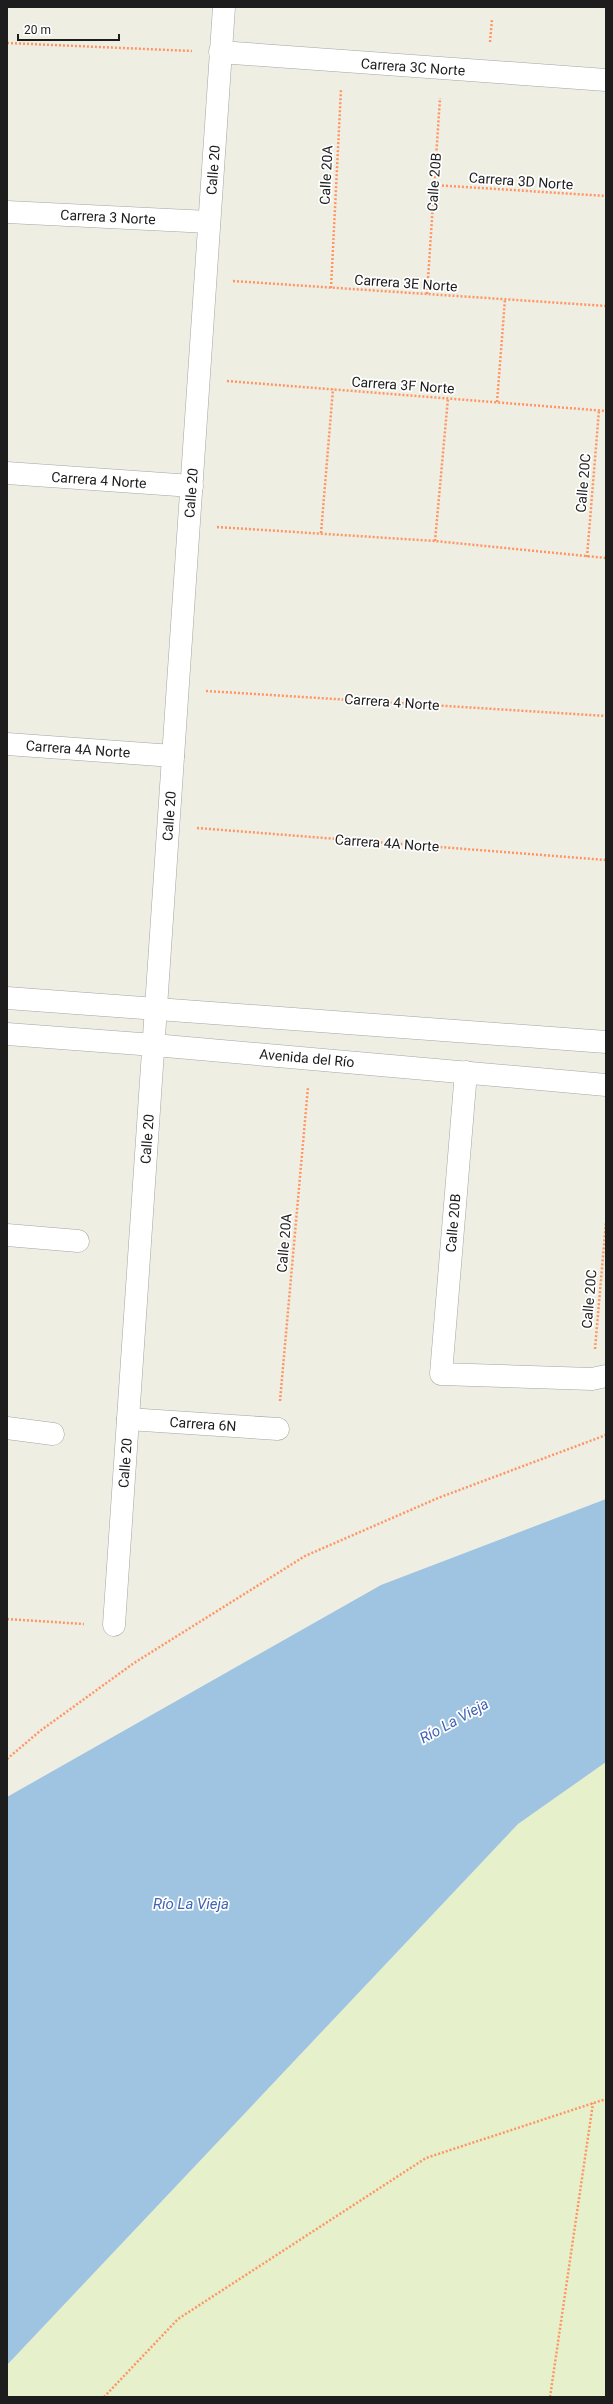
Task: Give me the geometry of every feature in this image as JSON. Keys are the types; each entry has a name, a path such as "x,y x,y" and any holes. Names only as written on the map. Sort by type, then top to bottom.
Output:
{"street":[{"name":"Calle 20","path":"114,1625 224,7"},
{"name":"Carrera 3C Norte","path":"220,52 342,63 606,80"},
{"name":"Carrera 3 Norte","path":"7,212 209,222"},
{"name":"Carrera 4 Norte","path":"7,473 192,486"},
{"name":"Carrera 4A Norte","path":"7,744 173,756"},
{"path":"7,998 606,1042"},
{"name":"Avenida del Río","path":"7,1034 310,1058 606,1085"},
{"name":"Calle 20B","path":"466,1072 441,1374 599,1377"},
{"path":"7,1235 78,1241"},
{"name":"Carrera 6N","path":"128,1419 278,1429"},
{"path":"7,1428 53,1434"}],"path":[{"path":"7,43 220,52"},
{"name":"Calle 20A","path":"331,288 342,63"},
{"name":"Calle 20B","path":"427,294 441,69"},
{"name":"Carrera 3D Norte","path":"434,185 606,196"},
{"name":"Carrera 3E Norte","path":"205,279 606,306"},
{"path":"497,402 505,300"},
{"name":"Carrera 3F Norte","path":"199,379 606,411"},
{"path":"321,533 333,389"},
{"path":"435,541 448,398"},
{"name":"Calle 20C","path":"587,556 599,410"},
{"path":"189,525 435,541 606,558"},
{"name":"Carrera 4 Norte","path":"178,689 606,716"},
{"name":"Carrera 4A Norte","path":"168,826 606,860"},
{"name":"Calle 20A","path":"278,1429 310,1058"},
{"name":"Calle 20C","path":"599,1377 606,1222"},
{"path":"7,1760 40,1731 134,1663 305,1556 438,1498 606,1435"},
{"path":"7,1619 114,1625"},
{"path":"104,2397 178,2319 426,2158 606,2099"},
{"path":"550,2397 593,2103"}],"green space":[{"path":"606,1762 606,2397 7,2397 7,2365 518,1824"}],"water":[{"name":"Río La Vieja","path":"606,1499 606,1762 518,1824 7,2365 7,1797 381,1585"}]}
